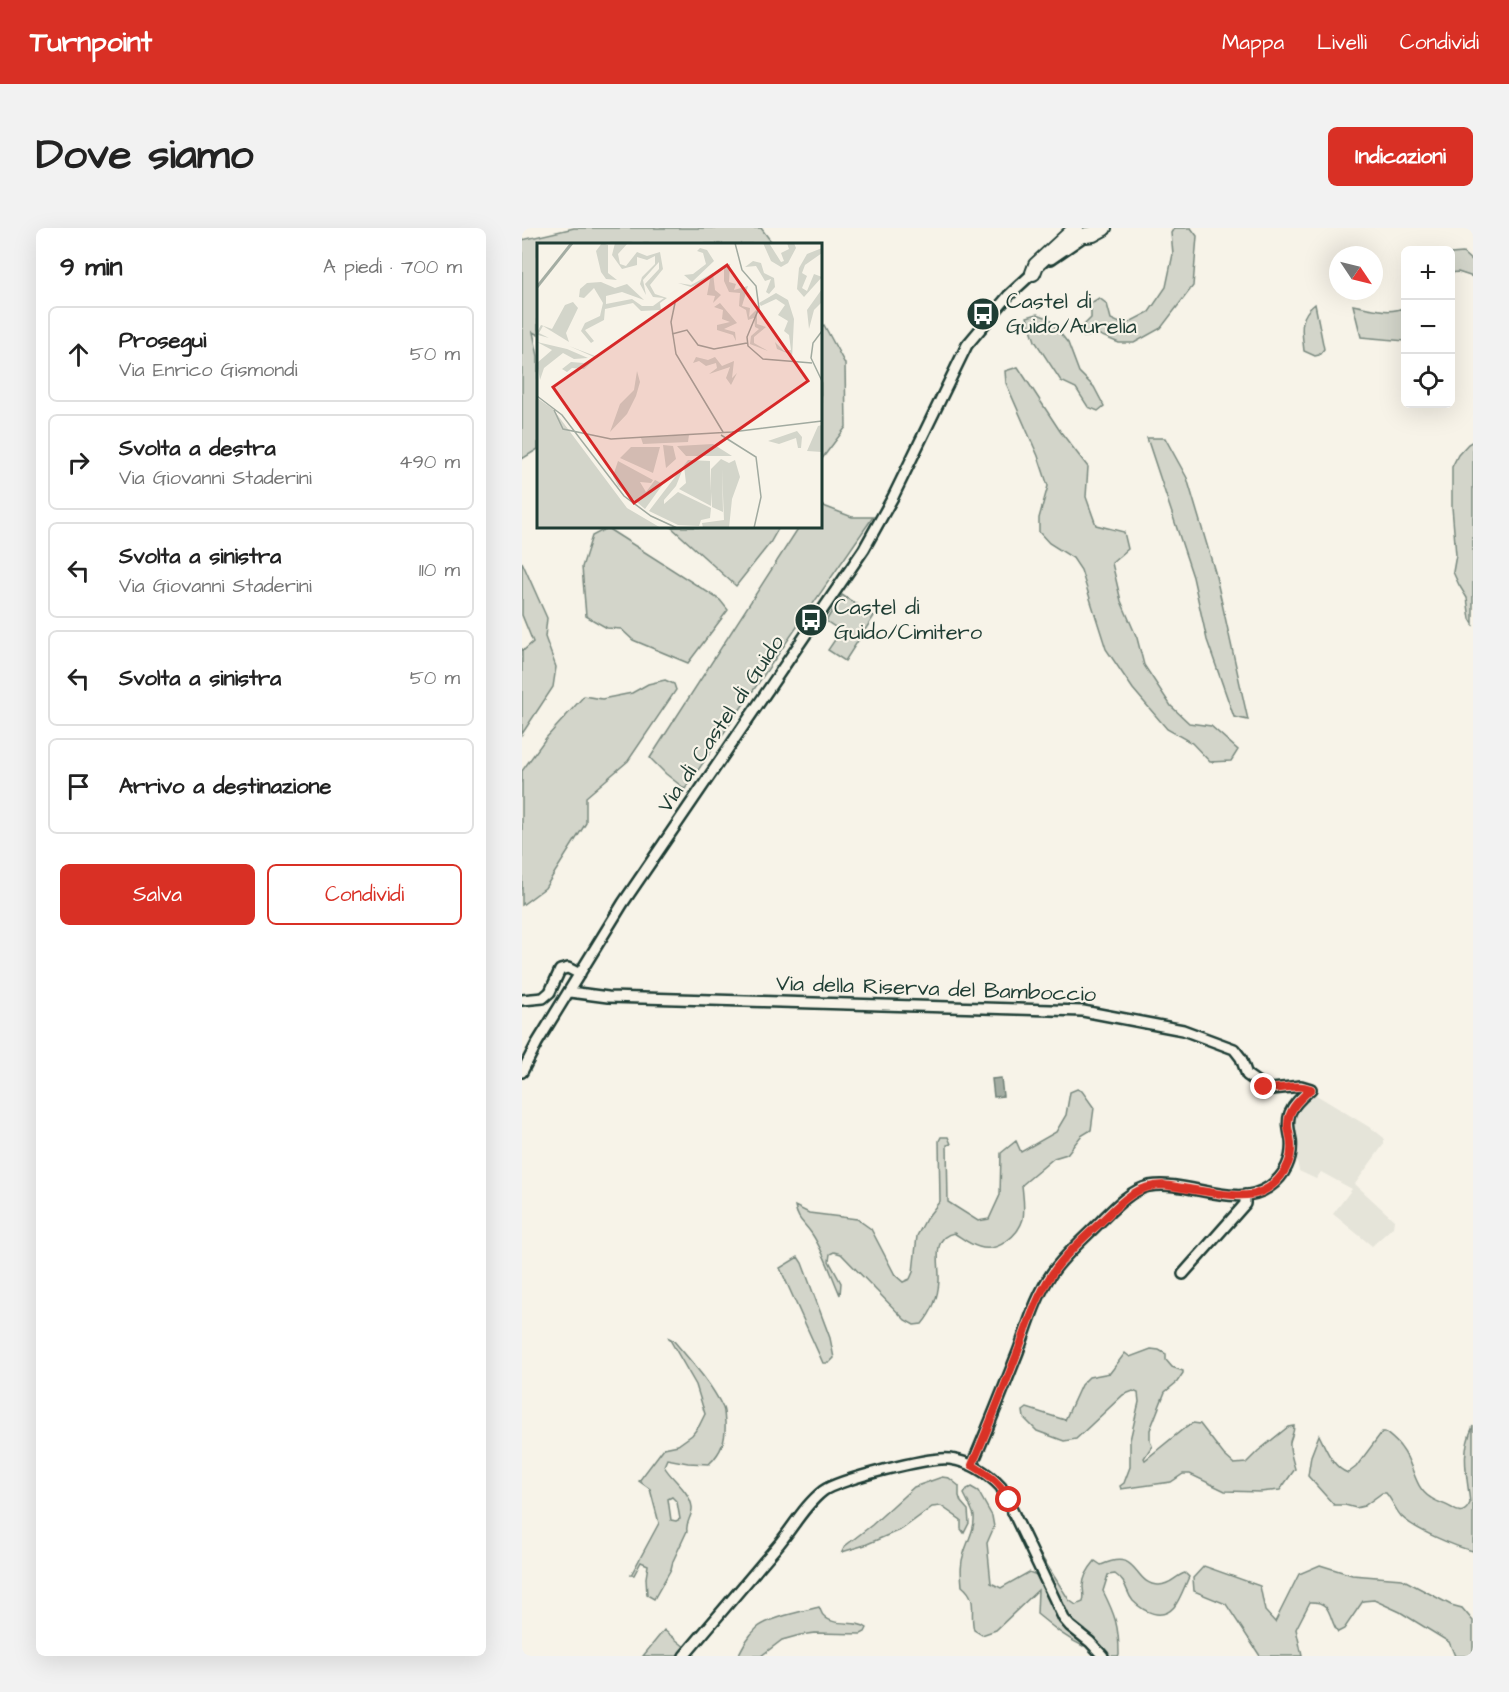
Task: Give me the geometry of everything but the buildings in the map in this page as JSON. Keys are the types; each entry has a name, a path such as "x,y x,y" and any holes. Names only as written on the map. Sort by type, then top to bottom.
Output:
{"highway":[{"path":"1033,273 1036,265 1086,230 1093,234 1104,228"}],"street":[{"name":"Via di Castel di Guido","path":"522,1072 537,1043 630,893 864,549 893,497 967,345 1004,300 1033,273"},
{"path":"522,1000 543,998 550,992 560,970 568,968 579,974"},
{"name":"Via della Riserva del Bamboccio","path":"570,992 608,997 1083,1011 1183,1030 1234,1049 1241,1058 1247,1075 1261,1086 1270,1089 1301,1086 1311,1089 1295,1105 1290,1114 1288,1126 1291,1152 1284,1172 1265,1190 1245,1195"},
{"path":"972,1465 1046,1283 1061,1262 1107,1215 1132,1194 1142,1188 1152,1186 1164,1185 1245,1195 1245,1204 1182,1274"},
{"path":"684,1656 812,1502 827,1488 843,1481 933,1459 953,1459 972,1465 994,1479 1001,1487 1063,1618 1102,1656"}],"shaded area":[{"path":"574,228 761,228 772,243 537,243 537,334 533,332 537,351 537,450 522,459 522,240"},
{"path":"1174,228 1191,228 1197,236 1193,286 1161,328 1134,343 1119,343 1100,335 1084,337 1081,328 1091,318 1091,303 1099,298 1107,304 1111,319 1124,325 1149,312 1166,287 1173,254 1171,233"},
{"path":"1463,253 1473,262 1473,277 1455,272 1455,254"},
{"path":"1315,304 1324,349 1315,356 1304,351 1302,325 1306,314"},
{"path":"1353,305 1386,311 1401,308 1401,341 1361,337"},
{"path":"1037,314 1048,318 1068,343 1079,372 1094,387 1104,406 1098,411 1088,407 1076,388 1061,381 1035,341 1027,317"},
{"path":"824,325 845,364 846,427 822,459 822,326"},
{"path":"1018,367 1060,431 1088,467 1086,497 1096,525 1124,532 1128,549 1112,563 1121,601 1137,638 1144,665 1171,706 1189,723 1211,726 1238,750 1231,761 1210,762 1192,743 1167,729 1133,689 1106,649 1081,570 1073,558 1049,543 1039,532 1039,518 1048,486 1038,456 1006,383 1005,371"},
{"path":"1147,438 1165,438 1187,478 1215,572 1248,720 1234,717 1207,640 1193,577"},
{"path":"1473,441 1473,624 1467,598 1453,572 1456,555 1452,507 1452,467 1458,455"},
{"path":"822,505 852,517 873,517 685,789 650,758 798,528 822,528"},
{"path":"607,528 720,600 728,610 688,663 633,640 621,629 607,628 586,616 582,567 592,536"},
{"path":"672,528 778,528 770,543 736,586"},
{"path":"522,562 547,618 545,637 556,667 553,687 522,734 522,649 524,650 533,642 522,615"},
{"path":"842,595 874,616 845,661 828,650 841,631 826,621"},
{"path":"665,680 674,684 676,690 628,761 586,797 586,823 545,888 522,905 522,771 546,738 584,696 602,699 632,693 648,684"},
{"path":"1001,1078 1003,1096 994,1097 992,1079"},
{"path":"1077,1089 1082,1091 1094,1108 1091,1130 1081,1136 1067,1154 1054,1158 1022,1185 1023,1219 1017,1231 1006,1242 993,1248 979,1247 954,1233 942,1240 938,1252 939,1281 936,1298 922,1324 914,1325 905,1320 841,1254 834,1252 830,1254 829,1261 841,1283 840,1295 820,1248 800,1218 795,1206 809,1213 857,1219 871,1229 895,1275 903,1282 910,1279 913,1272 917,1236 926,1219 940,1201 939,1141 941,1137 948,1137 951,1144 947,1145 948,1202 978,1221 989,1219 1000,1195 1001,1153 1016,1141 1021,1152 1056,1132 1066,1115 1070,1092"},
{"path":"1313,1093 1384,1138 1384,1144 1355,1184 1394,1220 1393,1227 1372,1246 1333,1214 1352,1189 1321,1172 1316,1179 1299,1171 1290,1121 1294,1111 1303,1100"},
{"path":"798,1257 830,1338 834,1358 829,1363 823,1363 780,1268"},
{"path":"669,1338 687,1356 713,1390 724,1410 725,1428 720,1450 709,1464 667,1459 664,1466 688,1496 692,1510 687,1531 671,1569 654,1599 647,1595 648,1565 641,1562 634,1575 631,1575 659,1523 650,1489 639,1481 664,1448 678,1445 692,1435 699,1426 705,1414 696,1385","holes":["672,1497 677,1502 680,1519 676,1521 671,1520 668,1499"]},
{"path":"1151,1349 1166,1354 1166,1360 1172,1367 1183,1373 1177,1382 1165,1392 1150,1430 1152,1446 1145,1460 1193,1423 1200,1424 1234,1464 1246,1463 1288,1427 1294,1426 1290,1445 1295,1469 1280,1490 1225,1491 1190,1474 1183,1474 1171,1482 1121,1489 1120,1486 1124,1483 1130,1467 1130,1440 1139,1402 1138,1393 1133,1391 1123,1395 1076,1439 1064,1441 1037,1431 1024,1418 1023,1411 1027,1408 1065,1420 1081,1385 1089,1377 1110,1373 1125,1353 1130,1357"},
{"path":"1473,1426 1473,1551 1435,1537 1407,1521 1401,1516 1386,1493 1356,1508 1334,1505 1308,1476 1311,1456 1319,1435 1334,1462 1348,1473 1356,1467 1382,1432 1385,1432 1406,1455 1417,1482 1425,1493 1455,1510 1462,1511 1470,1503 1466,1455"},
{"path":"942,1477 949,1478 959,1486 961,1502 968,1510 969,1523 964,1533 961,1529 961,1520 941,1506 932,1507 902,1529 842,1552 845,1546 914,1487"},
{"path":"971,1487 978,1491 992,1516 994,1527 987,1543 991,1583 1001,1588 1029,1572 1037,1575 1066,1628 1085,1642 1083,1646 1064,1636 1037,1614 1038,1590 996,1630 982,1635 974,1630 972,1601 962,1586 961,1573 963,1557 974,1521 964,1494"},
{"path":"1038,1551 1069,1600 1076,1605 1083,1602 1084,1579 1095,1561 1101,1565 1114,1561 1129,1563 1144,1579 1159,1585 1167,1584 1185,1573 1189,1577 1174,1607 1164,1614 1159,1614 1137,1605 1119,1577 1115,1574 1108,1575 1103,1591 1116,1621 1119,1654 1118,1656 1107,1656 1065,1616 1035,1552"},
{"path":"1320,1565 1352,1575 1402,1579 1451,1605 1462,1608 1473,1621 1473,1656 1455,1656 1449,1642 1400,1612 1374,1600 1363,1601 1344,1629 1338,1632 1323,1604 1310,1602 1296,1629 1302,1656 1260,1656 1226,1604 1194,1591 1193,1578 1204,1566 1260,1586 1265,1611 1275,1622 1299,1574"},
{"path":"819,1607 822,1614 829,1620 862,1625 867,1628 861,1634 800,1635 782,1640 761,1656 738,1656 751,1634 762,1624"},
{"path":"664,1630 686,1648 679,1656 643,1656"}],"place":[{"name":"Castel di Guido/Aurelia","path":"983,314"},
{"name":"Castel di Guido/Cimitero","path":"811,620"}],"route":[{"path":"1009,1500 994,1479 972,1465 1033,1311 1050,1276 1107,1215 1142,1188 1164,1185 1252,1195 1276,1182 1290,1159 1291,1146 1288,1129 1290,1112 1311,1089 1301,1086 1270,1089 1264,1087"}]}
